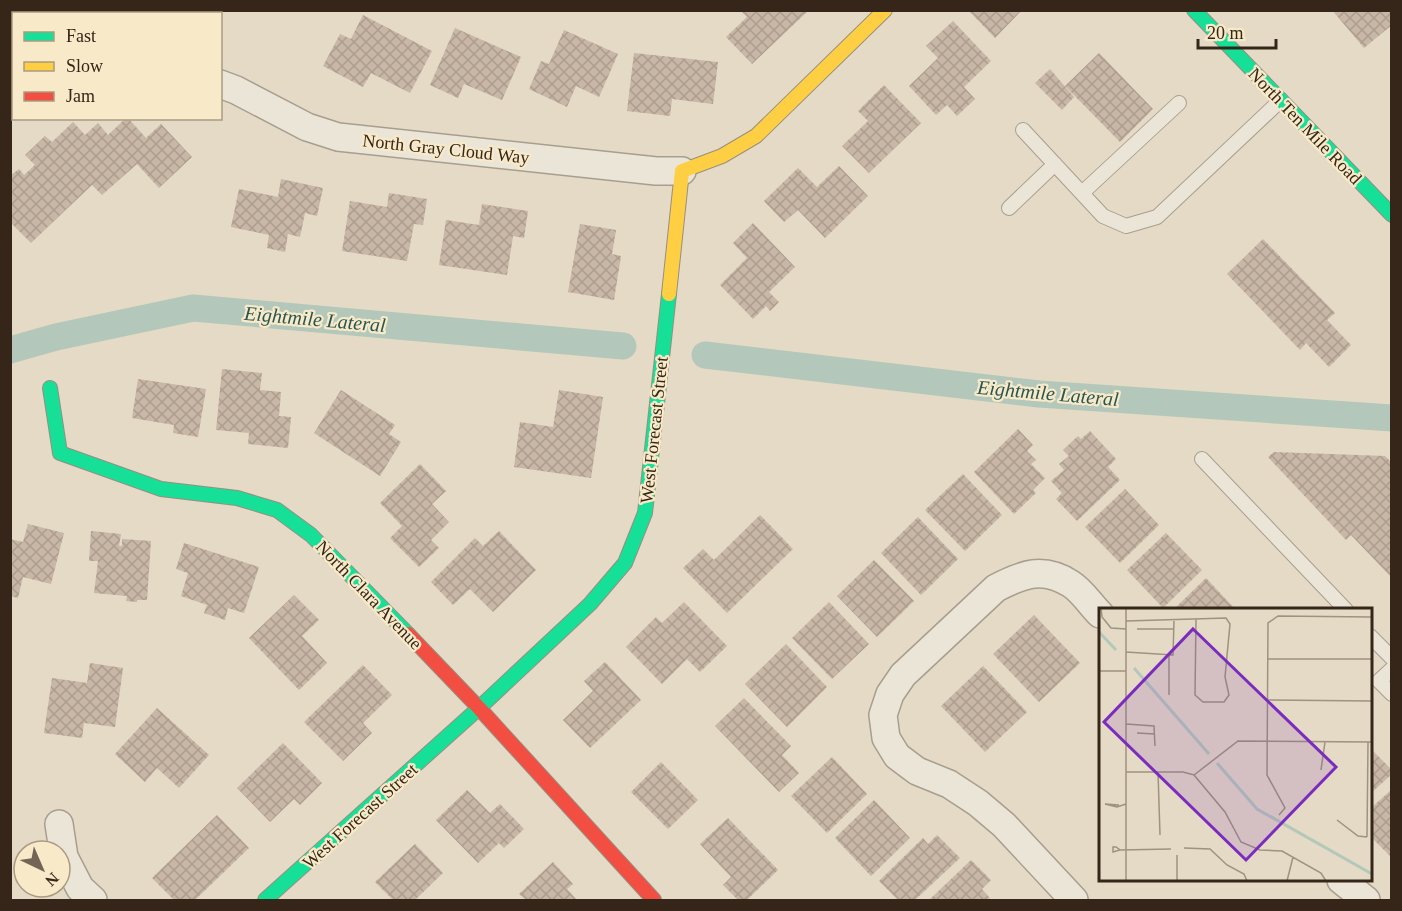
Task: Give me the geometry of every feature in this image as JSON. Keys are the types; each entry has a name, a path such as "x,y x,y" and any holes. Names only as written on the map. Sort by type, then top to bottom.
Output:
{"street":[{"name":"North Ten Mile Road","path":"1194,10 1392,215"},
{"path":"682,171 722,156 756,136 880,12"},
{"name":"North Gray Cloud Way","path":"222,85 307,127 338,138 656,171 682,171"},
{"name":"West Forecast Street","path":"266,900 479,708 590,604 625,563 645,513 682,171"},
{"name":"North Clara Avenue","path":"50,388 60,453 161,489 237,498 277,510 311,535 479,708 654,900"},
{"path":"1074,900 1004,825 978,803 949,784 917,771 897,756 886,738 883,715 890,694 903,675 996,588 1014,579 1033,573 1053,575 1072,585 1099,612"},
{"path":"59,824 64,857 80,888 93,900"},
{"path":"1343,881 1366,900"}],"lane":[{"path":"1023,130 1103,216 1126,226 1157,217 1281,100"},
{"path":"1082,192 1179,103"},
{"path":"1009,208 1055,164"},
{"path":"1202,459 1345,608"},
{"path":"1372,637 1392,658"},
{"path":"1392,669 1379,681 1392,694"}],"building":[{"path":"740,10 805,10 807,12 752,64 726,37 747,17"},
{"path":"968,10 1022,10 995,38"},
{"path":"1332,10 1392,10 1392,25 1364,48"},
{"path":"363,15 432,51 410,93 371,73 363,87 323,66 340,34 351,39"},
{"path":"953,21 991,61 964,87 975,99 957,116 947,105 936,115 909,86 938,58 926,46"},
{"path":"455,28 521,57 502,100 464,84 458,98 430,85"},
{"path":"564,30 618,54 599,97 576,86 567,107 529,89 541,61 549,64"},
{"path":"634,53 718,62 713,104 672,99 670,116 627,111"},
{"path":"1099,53 1153,109 1120,142 1065,86"},
{"path":"1050,69 1074,97 1062,110 1035,83"},
{"path":"884,85 921,123 869,173 842,146 868,121 858,111"},
{"path":"124,120 130,120 146,138 161,124 192,157 159,188 137,164 102,195 92,185 31,243 10,222 10,176 19,169 24,175 35,165 25,155 45,136 52,142 73,122 85,135 98,123 108,135"},
{"path":"839,166 868,196 825,238 798,210 784,222 764,201 798,168 817,187"},
{"path":"281,179 323,188 317,216 305,213 300,237 288,234 285,252 267,248 269,235 231,227 239,189 278,197"},
{"path":"389,193 427,199 423,225 414,224 407,261 342,251 350,201 387,207"},
{"path":"482,204 528,211 524,238 513,236 507,275 439,265 446,220 479,225"},
{"path":"753,223 795,267 769,292 779,302 770,311 766,306 753,319 720,285 747,258 733,243"},
{"path":"580,224 616,230 612,254 621,256 614,300 568,292"},
{"path":"1263,239 1335,313 1327,320 1351,345 1329,367 1306,343 1300,350 1227,274"},
{"path":"222,369 262,373 260,390 281,392 279,416 291,417 288,448 248,444 249,433 216,430"},
{"path":"138,379 206,389 198,437 173,433 174,425 132,418"},
{"path":"341,390 395,425 389,434 401,442 380,476 314,433"},
{"path":"559,390 603,397 591,478 514,467 520,422 553,427"},
{"path":"1018,429 1033,445 1027,451 1036,460 1031,464 1045,478 1033,490 1036,493 1014,514 974,472"},
{"path":"1090,431 1116,459 1108,467 1120,480 1077,521 1056,499 1062,493 1051,481 1064,470 1059,464 1069,456 1063,450 1078,436 1081,439"},
{"path":"1274,452 1385,456 1392,463 1392,578 1351,535 1346,540 1268,457"},
{"path":"420,464 446,491 432,504 449,522 431,540 439,548 419,567 390,538 402,526 380,503"},
{"path":"963,474 1002,515 965,551 925,510"},
{"path":"1125,489 1159,525 1120,563 1085,527"},
{"path":"760,515 793,549 727,613 683,568 703,549 714,560"},
{"path":"918,517 958,559 921,595 881,553"},
{"path":"28,524 64,533 51,584 23,577 18,598 10,596 10,539 23,542"},
{"path":"91,531 121,534 119,546 122,546 122,539 151,541 147,600 126,601 127,596 94,593 98,561 89,561"},
{"path":"499,531 536,570 493,612 470,589 453,605 431,582 475,538 483,546"},
{"path":"1166,533 1202,570 1163,608 1127,570"},
{"path":"184,543 259,567 244,613 228,608 225,620 204,613 207,605 181,596 188,573 176,569"},
{"path":"874,560 914,601 877,637 837,596"},
{"path":"1206,578 1234,608 1175,608"},
{"path":"294,595 319,620 302,636 327,663 299,690 249,638"},
{"path":"684,602 727,646 700,672 687,659 662,684 626,647 656,617 662,623"},
{"path":"829,602 869,644 832,679 792,638"},
{"path":"1034,615 1080,663 1039,702 993,654"},
{"path":"786,644 827,687 787,727 745,684"},
{"path":"605,662 641,700 590,748 563,720 593,691 584,681"},
{"path":"90,663 123,668 115,727 84,723 82,738 44,733 52,678 87,683"},
{"path":"363,665 392,695 363,723 372,733 343,761 304,722"},
{"path":"983,666 1027,712 985,752 941,706"},
{"path":"744,698 791,746 782,755 799,773 779,792 715,726"},
{"path":"157,708 209,755 179,788 157,768 145,782 115,754"},
{"path":"283,743 322,783 300,805 294,799 270,822 237,788"},
{"path":"1372,750 1392,770 1392,774 1372,792"},
{"path":"832,757 867,794 827,833 791,796"},
{"path":"661,762 698,800 668,829 631,792"},
{"path":"1392,789 1392,858 1372,838 1372,807"},
{"path":"467,790 490,813 500,804 524,829 504,848 499,843 478,863 436,820"},
{"path":"874,800 910,838 871,876 835,838"},
{"path":"217,815 249,848 195,900 174,900 152,878"},
{"path":"728,818 778,870 747,900 738,900 723,885 731,877 700,844"},
{"path":"937,835 960,858 915,900 898,900 879,881 923,838 928,844"},
{"path":"415,844 443,873 415,900 393,900 375,882"},
{"path":"971,860 991,880 982,889 990,898 988,900 929,900"},
{"path":"553,862 573,884 567,889 577,900 526,900 519,894"}],"waterway":[{"name":"Eightmile Lateral","path":"10,350 56,337 193,308 623,346"},
{"name":"Eightmile Lateral","path":"705,355 1039,394 1392,418"}],"traffic: fast":[{"path":"1194,10 1392,215"},
{"path":"265,900 479,708 590,604 625,563 645,513 669,294"},
{"path":"50,388 60,453 161,489 237,498 277,510 311,535 408,634"}],"traffic: slow":[{"path":"669,294 682,171 722,156 756,136 885,10"}],"traffic: jam":[{"path":"408,634 479,708 654,900"}]}
